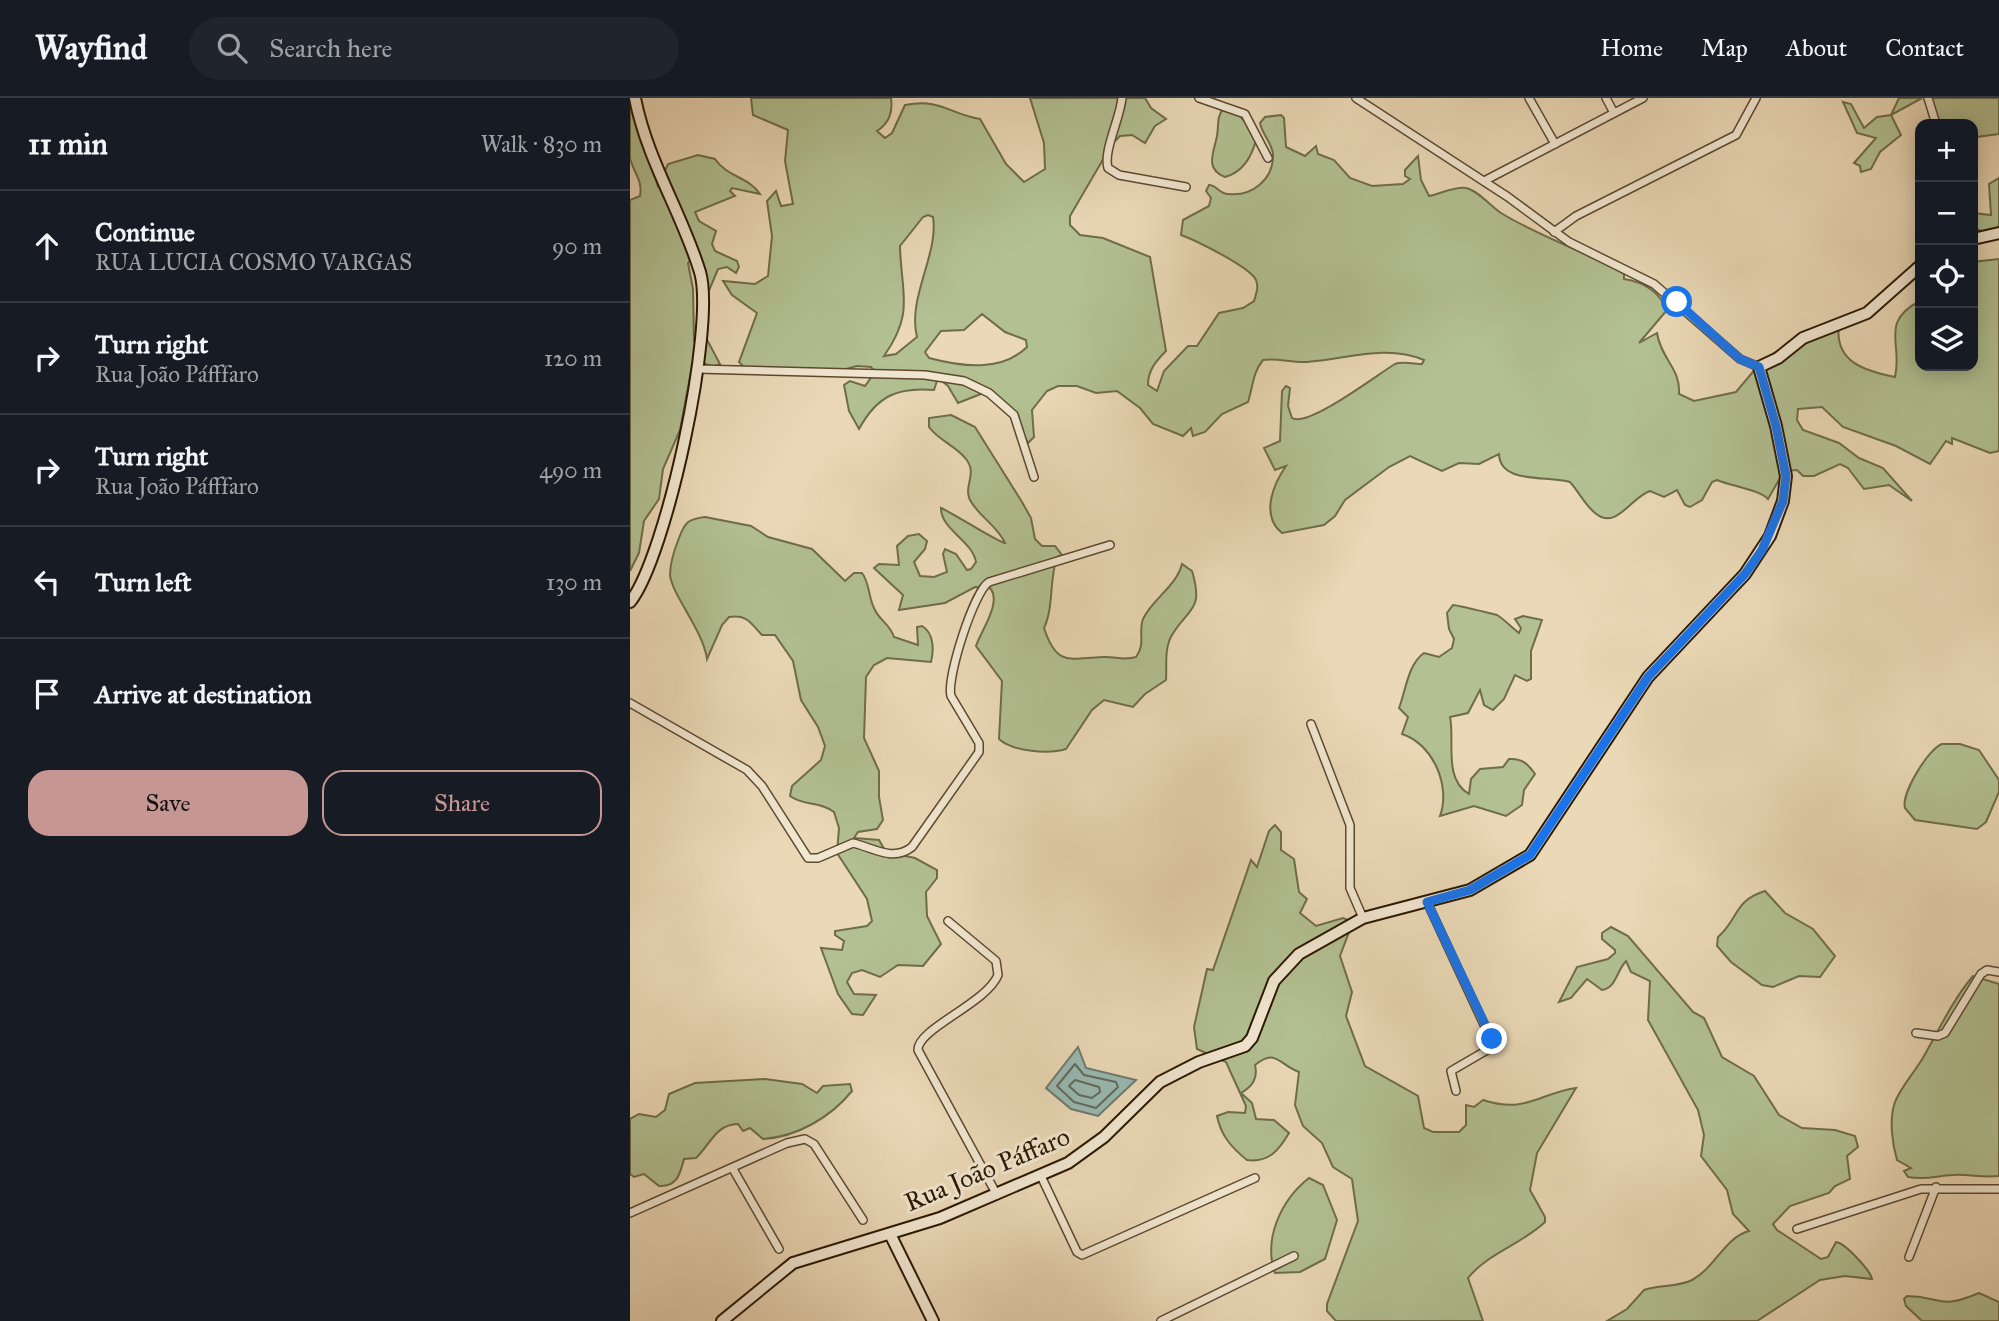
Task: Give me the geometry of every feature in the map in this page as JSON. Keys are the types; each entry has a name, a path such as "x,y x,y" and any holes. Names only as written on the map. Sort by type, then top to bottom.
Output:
{"street":[{"path":"630,602 647,574 669,505 697,369 703,290 700,273 649,148 635,98"},
{"path":"1122,98 1118,122 1106,156 1108,168 1119,175 1186,187"},
{"path":"1199,98 1245,114 1268,158"},
{"path":"1356,98 1484,181 1554,232 1654,284 1740,359 1759,367 1778,358 1803,338 1867,313 1915,270"},
{"path":"1529,98 1555,144"},
{"path":"1606,98 1614,113"},
{"path":"1484,181 1643,98"},
{"path":"1554,232 1576,216 1736,135 1756,98"},
{"path":"1928,98 1934,119"},
{"path":"1978,238 1999,233"},
{"name":"Rua João Páffaro","path":"727,1317 793,1263 890,1234 1041,1176 1093,1146 1160,1082 1199,1062 1245,1046 1252,1038 1266,997 1288,963 1358,920 1470,890 1530,855 1648,677 1745,574 1762,550 1783,501 1786,476 1776,426 1759,367"},
{"path":"697,369 925,375 964,381 989,393 1014,415 1034,477"},
{"path":"630,703 747,770 762,786 808,858 818,858 853,843 883,853 901,854 912,847 979,752 979,743 951,696 949,687 961,637 977,604 980,590 989,582 1110,545"},
{"path":"1311,724 1350,825 1350,888 1358,920"},
{"path":"1427,902 1494,1044 1492,1049 1451,1071 1456,1091"},
{"path":"948,921 996,961 998,975 982,996 922,1038 918,1050 997,1195"},
{"path":"1916,1033 1938,1036 1944,1033 1981,974 1987,970 1999,972"},
{"path":"630,1213 801,1139 814,1144 863,1220"},
{"path":"733,1168 779,1249"},
{"path":"1041,1176 1077,1252 1083,1255 1255,1178"},
{"path":"1797,1228 1898,1195 1936,1187 1999,1189"},
{"path":"1909,1257 1936,1187"},
{"path":"890,1234 933,1321"},
{"path":"1161,1321 1294,1256"}],"green space":[{"path":"751,98 891,98 889,117 885,125 877,131 885,138 892,133 905,105 936,105 980,119 1006,164 1024,182 1045,169 1044,143 1030,98 1145,98 1151,108 1166,119 1155,126 1145,143 1132,135 1120,136 1112,144 1070,216 1070,225 1080,235 1103,238 1150,257 1166,351 1149,375 1148,385 1157,391 1164,371 1188,346 1197,346 1219,313 1243,308 1254,301 1257,286 1252,275 1222,255 1181,235 1183,220 1209,206 1211,198 1206,191 1209,185 1225,194 1237,194 1253,189 1266,178 1273,154 1260,123 1265,117 1281,115 1284,118 1286,147 1305,156 1316,146 1318,154 1334,160 1350,178 1372,186 1403,184 1410,179 1405,176 1405,170 1418,156 1421,180 1429,196 1457,188 1471,190 1516,222 1624,273 1624,279 1650,288 1667,310 1639,343 1657,333 1662,350 1677,378 1679,394 1694,401 1736,392 1762,361 1795,340 1839,325 1841,348 1854,363 1873,372 1895,377 1896,326 1900,317 1915,304 1915,371 1978,371 1978,261 1999,259 1999,451 1990,453 1952,438 1952,444 1946,441 1930,464 1896,446 1843,427 1822,407 1798,409 1797,420 1803,430 1839,443 1859,458 1883,468 1912,501 1889,485 1864,489 1848,468 1840,464 1814,476 1803,476 1797,470 1784,471 1768,499 1717,480 1712,482 1702,500 1690,507 1685,505 1677,490 1664,497 1650,491 1616,516 1603,518 1591,510 1570,482 1516,475 1501,464 1499,454 1479,464 1459,463 1442,471 1410,456 1389,467 1345,500 1335,516 1324,525 1282,533 1270,510 1273,492 1286,466 1275,470 1264,448 1280,441 1282,391 1286,386 1290,388 1288,406 1292,418 1300,419 1327,408 1395,364 1422,364 1424,360 1410,355 1381,353 1307,362 1263,360 1255,374 1248,402 1222,414 1205,432 1193,436 1191,428 1183,436 1153,424 1140,408 1117,391 1096,393 1077,386 1058,386 1047,391 1032,410 1034,437 1028,443 1009,408 986,392 958,403 948,386 938,378 934,390 899,392 881,401 859,429 849,411 844,385 850,381 865,386 875,372 871,367 857,366 838,371 746,369 739,362 757,313 732,295 723,281 755,284 768,276 772,236 767,201 776,191 781,206 793,204 785,161 788,130 753,115","holes":["923,217 933,217 932,246 916,307 917,337 896,354 884,356 894,341 903,315 900,246","982,314 1005,332 1026,340 1027,347 1006,361 981,365 955,364 929,358 925,352 941,331 964,330"]},
{"path":"1899,98 1922,98 1891,115"},
{"path":"1928,98 1999,98 1999,134 1978,137 1978,119 1936,119"},
{"path":"1843,102 1851,104 1864,128 1877,117 1891,115 1901,135 1880,152 1871,169 1861,172 1860,166 1854,163 1876,138 1857,133"},
{"path":"630,106 658,186 668,164 698,155 715,159 760,194 732,188 730,191 735,196 695,212 699,221 716,231 712,244 715,251 737,261 739,267 736,273 727,267 718,269 705,300 692,259 688,263 693,289 694,341 696,344 704,334 720,364 714,367 697,361 692,366 680,430 663,469 659,499 644,521 639,553 630,571 630,200 640,196 641,190 630,158"},
{"path":"1224,108 1235,110 1257,136 1247,161 1232,175 1225,177 1212,165 1219,118"},
{"path":"1999,178 1999,229 1986,232 1978,230 1978,214 1991,215 1989,184"},
{"path":"951,415 975,427 1031,518 1035,539 1042,546 1055,546 1062,555 1057,557 1044,628 1054,650 1060,655 1073,659 1136,657 1141,647 1142,624 1147,612 1175,579 1182,564 1192,571 1195,601 1169,640 1166,680 1145,694 1133,707 1104,700 1092,710 1066,749 1031,751 1013,747 999,739 1002,681 976,646 994,601 990,588 975,587 945,603 899,610 903,595 874,568 879,564 899,565 897,546 908,536 919,534 927,541 925,549 914,562 920,576 934,577 947,572 943,554 945,549 956,554 967,570 971,569 976,562 973,554 946,523 941,508 1005,543 970,500 968,490 971,470 966,459 929,427 929,418"},
{"path":"705,517 751,526 768,537 812,549 845,581 854,573 862,573 875,610 894,637 918,645 917,627 922,626 931,637 931,662 887,658 874,665 866,677 864,738 879,771 879,797 883,820 877,829 858,832 854,838 879,840 886,852 915,858 937,870 937,878 926,892 927,916 941,944 923,966 898,965 880,977 862,970 852,973 847,982 854,994 876,995 863,1015 852,1014 838,994 821,948 842,950 844,941 835,935 835,931 867,926 872,921 867,899 837,853 839,828 834,812 790,796 792,786 821,760 825,746 818,727 801,700 793,661 775,635 762,635 748,621 735,616 729,617 722,625 707,659 700,636 672,583 672,561 683,528 691,520"},
{"path":"1453,605 1497,615 1519,633 1521,628 1515,619 1523,616 1542,620 1531,651 1531,679 1527,681 1515,675 1504,699 1493,710 1484,705 1480,690 1468,713 1450,717 1453,769 1461,787 1469,794 1471,779 1480,769 1503,767 1509,759 1524,762 1535,774 1524,790 1522,805 1506,816 1474,806 1440,816 1443,792 1437,768 1423,747 1402,734 1408,717 1399,708 1411,670 1424,653 1439,657 1452,648 1454,639 1449,629 1447,613"},
{"path":"1942,744 1960,744 1979,750 1999,780 1999,792 1986,822 1977,829 1915,820 1905,808 1911,783 1930,754"},
{"path":"1275,825 1281,832 1281,850 1294,859 1299,892 1307,899 1300,913 1316,926 1343,918 1348,920 1349,932 1340,956 1352,992 1346,1016 1365,1066 1418,1096 1424,1128 1433,1132 1459,1132 1466,1125 1466,1105 1474,1107 1483,1100 1498,1104 1521,1104 1576,1088 1537,1153 1530,1190 1545,1217 1545,1222 1485,1262 1468,1278 1483,1321 1336,1321 1327,1311 1327,1304 1358,1221 1352,1179 1333,1167 1322,1143 1303,1126 1295,1105 1299,1072 1277,1059 1262,1060 1255,1065 1254,1081 1241,1093 1252,1103 1256,1119 1274,1120 1289,1133 1272,1154 1261,1159 1247,1160 1232,1146 1221,1130 1217,1116 1228,1112 1245,1113 1246,1106 1226,1062 1197,1049 1194,1027 1207,969 1213,970 1251,860 1257,867 1269,831"},
{"path":"1765,891 1785,913 1813,929 1835,956 1820,977 1799,976 1773,987 1762,985 1731,962 1717,946 1718,937 1742,905"},
{"path":"1611,927 1628,936 1693,1012 1704,1018 1722,1057 1754,1076 1779,1115 1802,1128 1835,1130 1855,1136 1858,1147 1847,1156 1850,1179 1835,1186 1829,1193 1790,1206 1773,1224 1777,1230 1821,1259 1828,1257 1836,1242 1840,1244 1857,1258 1872,1279 1845,1276 1820,1280 1757,1321 1607,1321 1627,1309 1644,1290 1692,1280 1708,1268 1726,1246 1749,1231 1733,1214 1727,1190 1701,1156 1704,1135 1698,1110 1648,1020 1650,981 1631,972 1626,961 1607,989 1602,990 1587,979 1571,998 1559,1002 1577,967 1608,959 1615,953 1602,939 1602,933"},
{"path":"1973,976 1999,984 1999,1176 1908,1177 1904,1171 1911,1168 1897,1160 1894,1146 1892,1123 1895,1102 1952,1005"},
{"path":"765,1079 802,1084 817,1093 823,1086 850,1084 852,1091 824,1117 788,1134 763,1139 750,1128 743,1131 738,1124 724,1127 696,1158 684,1159 677,1178 665,1186 659,1186 644,1174 634,1177 630,1174 630,1119 639,1114 656,1117 665,1110 669,1094 695,1083"},
{"path":"1309,1178 1323,1185 1337,1220 1325,1259 1300,1272 1275,1273 1271,1247 1277,1221 1290,1197"},
{"path":"1979,1293 1999,1302 1999,1321 1922,1321 1906,1306 1904,1299 1907,1296 1948,1302"}],"water":[{"path":"1078,1047 1086,1068 1136,1080 1098,1116 1071,1109 1046,1088"}],"route":[{"path":"1492,1039 1427,902 1470,890 1530,855 1648,677 1669,651 1754,562 1770,536 1783,501 1785,466 1759,367 1740,359 1677,302"}]}
